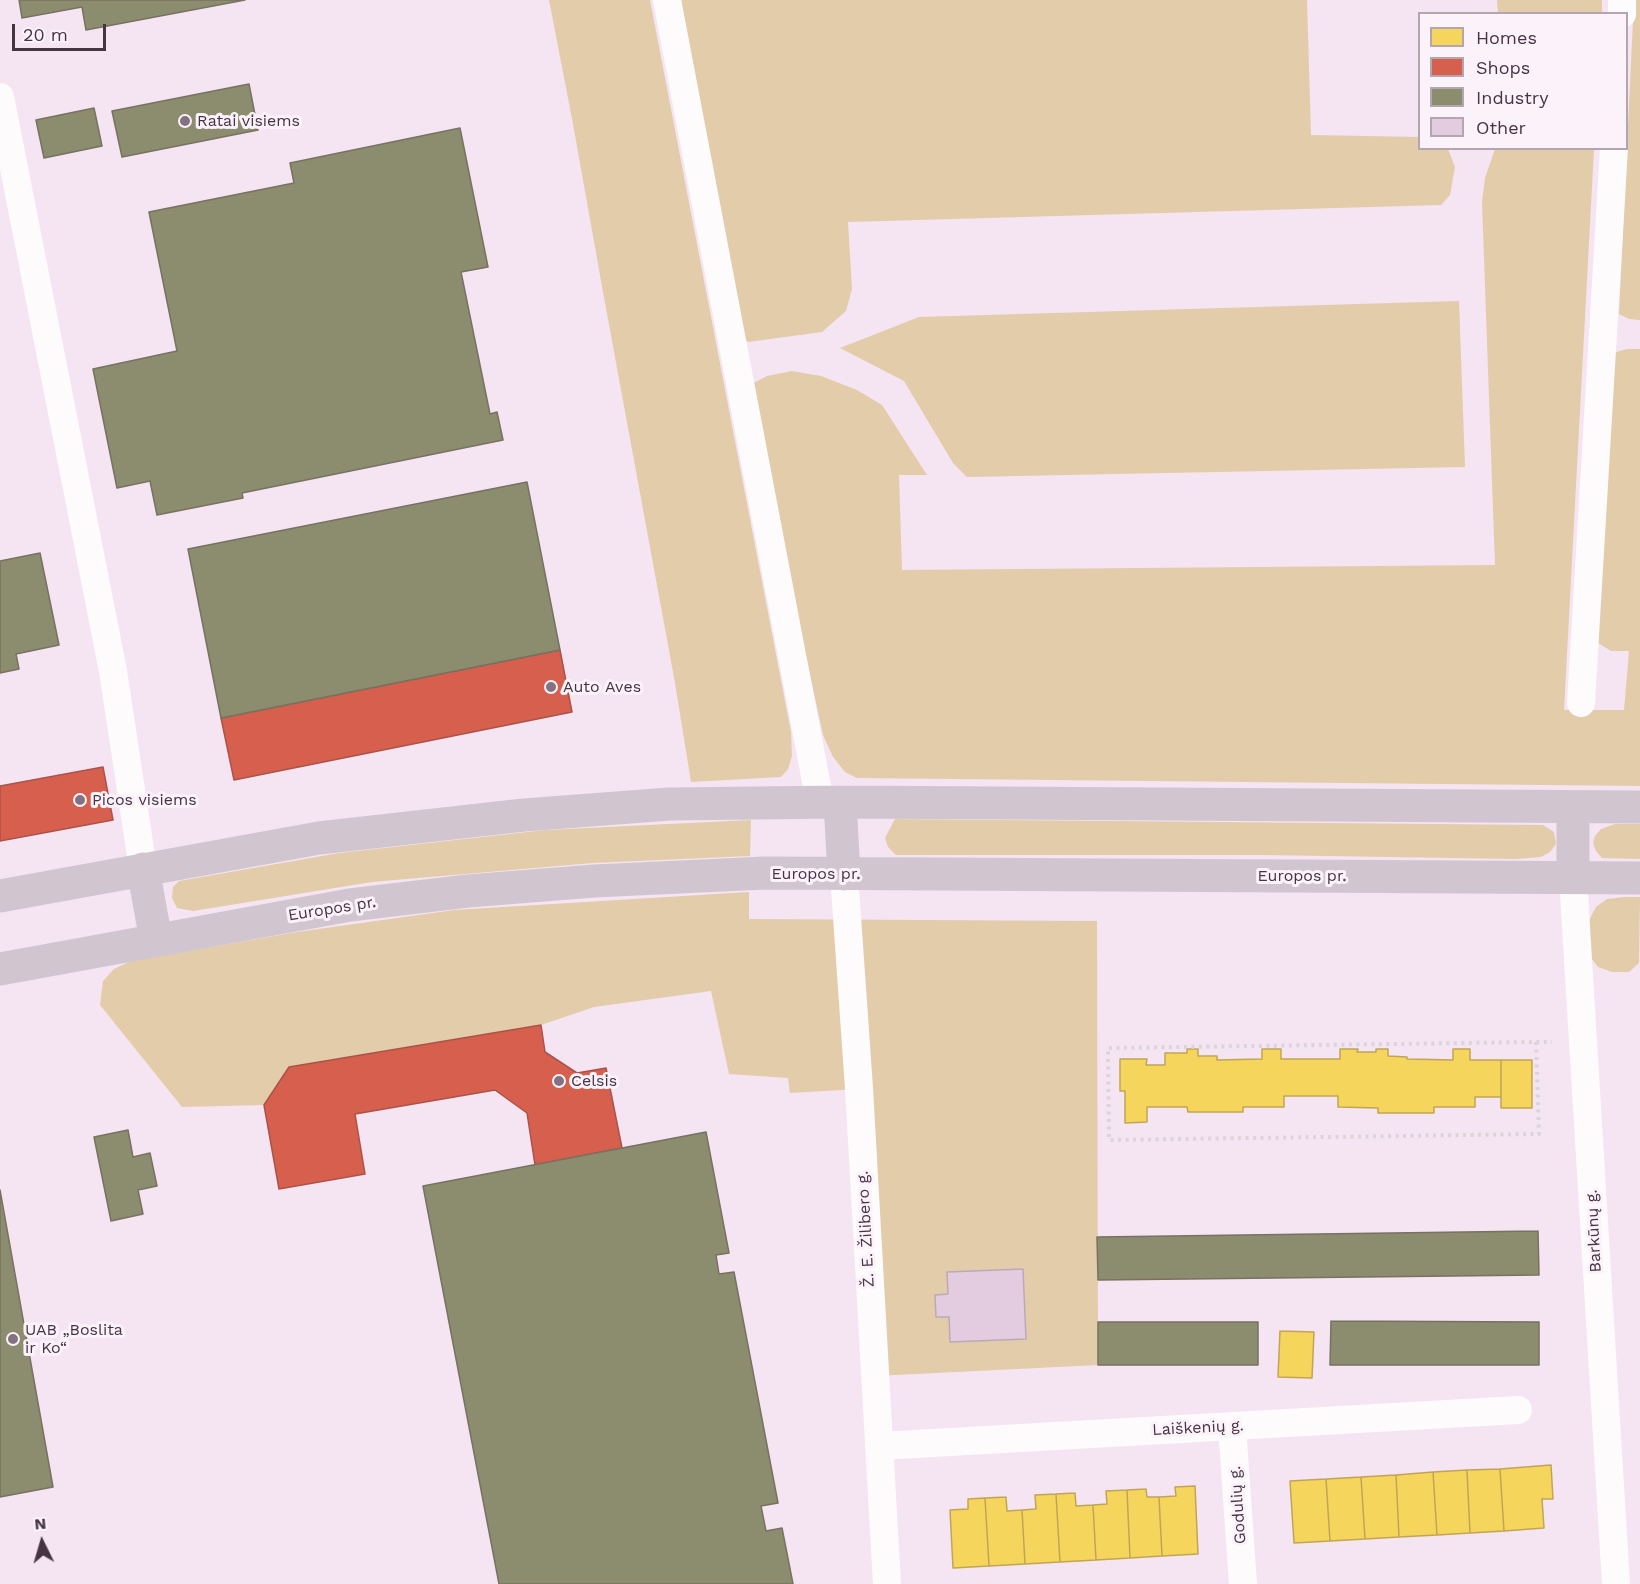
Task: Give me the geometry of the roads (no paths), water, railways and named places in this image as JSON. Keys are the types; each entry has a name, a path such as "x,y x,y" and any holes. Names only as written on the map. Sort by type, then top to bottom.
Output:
{"main road":[{"path":"830,802 844,874"},
{"path":"0,896 319,838 425,824 670,804 830,802 1640,807"},
{"path":"1573,807 1573,877"},
{"path":"143,869 156,940"},
{"name":"Europos pr.","path":"0,969 350,905 468,891 605,880 765,873 1640,878"}],"street":[{"path":"667,0 830,802"},
{"path":"0,97 10,197 113,671 143,869"},
{"path":"1581,703 1614,150"},
{"name":"Ž. E. Žilibero g.","path":"844,874 859,1088 887,1584"},
{"name":"Barkūnų g.","path":"1573,877 1616,1584"},
{"name":"Laiškenių g.","path":"879,1446 1518,1410"},
{"name":"Godulių g.","path":"1232,1426 1243,1584"}],"place":[{"name":"Ratai visiems","path":"185,121"},
{"name":"Auto Aves","path":"551,687"},
{"name":"Picos visiems","path":"80,800"},
{"name":"Celsis","path":"559,1081"},
{"name":"UAB „Boslita ir Ko“","path":"13,1339"}]}
